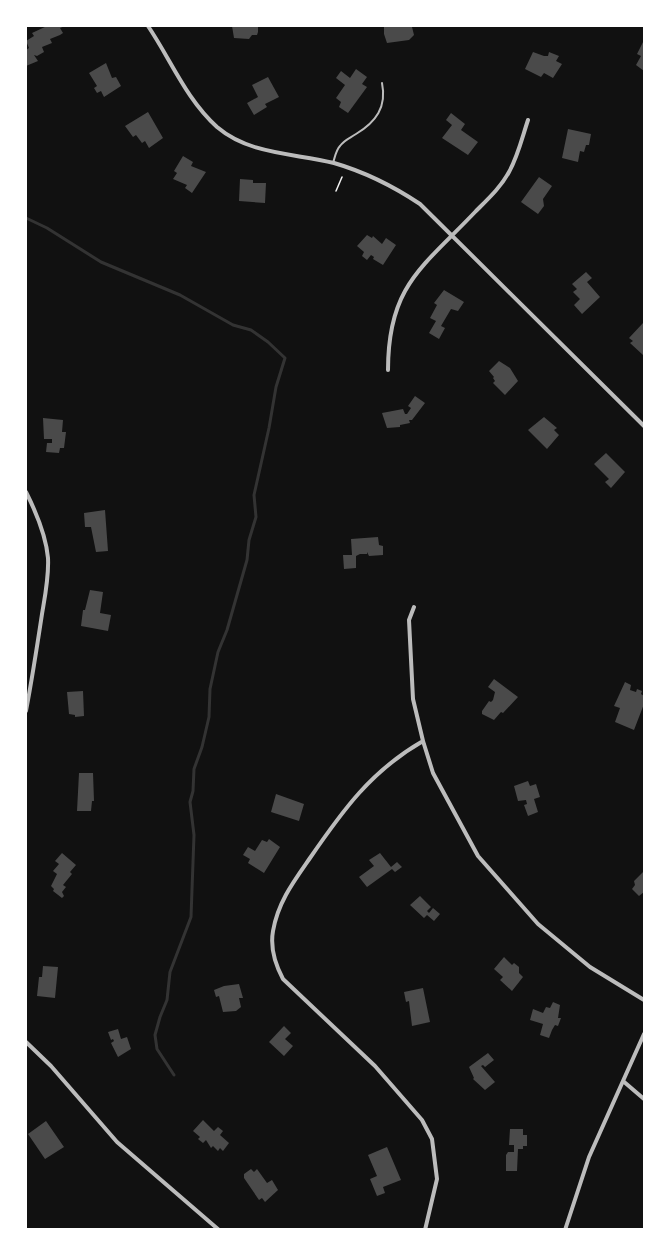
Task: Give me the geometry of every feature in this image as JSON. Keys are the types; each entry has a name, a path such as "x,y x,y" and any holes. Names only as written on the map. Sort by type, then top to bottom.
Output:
{"street":[{"path":"149,26 194,103 220,129 237,140 260,149 333,163 381,180 420,204 645,426"},
{"path":"388,369 390,335 397,306 421,266 494,192 509,173 528,120"},
{"path":"26,492 38,518 48,558 35,667 26,711"},
{"path":"414,608 409,620 413,699 423,741 433,773 478,856 538,924 590,967 645,1000"},
{"path":"423,741 378,772 344,809 283,897 273,931 272,944 283,979 396,1089 422,1120 432,1138 438,1179 425,1230"},
{"path":"565,1230 589,1157 645,1034"},
{"path":"26,1042 51,1066 117,1142 219,1230"},
{"path":"623,1081 645,1099"}],"lane":[{"path":"333,163 338,148 344,141 376,119 384,101 382,83"}],"path":[{"path":"336,191 342,177"}],"building":[{"path":"47,26 65,26 60,28 63,33 50,39 52,43 42,47 44,52 37,56 34,55 38,61 26,66 26,50 29,48 26,41 34,36 32,33"},
{"path":"232,26 258,26 258,32 249,39 234,38"},
{"path":"384,26 416,26 412,27 414,35 409,40 387,43"},
{"path":"644,40 644,71 636,65 641,56 637,54"},
{"path":"533,52 548,56 549,52 559,56 556,61 562,64 553,78 544,73 541,77 525,69"},
{"path":"106,63 112,78 116,77 121,86 104,97 101,91 97,93 94,88 97,86 89,73"},
{"path":"356,69 367,77 362,84 367,87 348,113 339,107 341,102 336,98 345,85 336,78 341,71 350,78"},
{"path":"268,77 279,97 265,104 267,107 254,115 247,103 258,97 252,85"},
{"path":"148,112 163,138 149,148 145,141 142,143 136,135 133,137 125,126"},
{"path":"451,113 465,124 461,130 478,142 468,155 442,138 452,125 446,120"},
{"path":"568,129 591,134 589,145 586,145 584,152 580,151 578,162 562,158"},
{"path":"183,156 193,162 191,166 206,172 192,193 185,188 187,185 173,179 177,173 174,171"},
{"path":"539,177 552,186 543,199 544,206 538,214 521,202"},
{"path":"240,179 253,180 253,183 266,183 265,203 239,201"},
{"path":"367,235 372,238 373,236 382,244 386,238 396,245 383,265 371,255 367,260 362,256 364,252 357,246"},
{"path":"586,272 592,278 587,282 600,297 582,314 574,305 580,299 573,292 577,289 572,284"},
{"path":"444,290 464,302 458,311 451,309 441,326 445,328 439,339 429,333 436,321 430,318 437,305 434,303"},
{"path":"643,323 643,355 630,343 633,341 629,338"},
{"path":"499,361 510,368 518,381 505,395 493,383 494,377 489,371"},
{"path":"415,396 425,403 412,420 409,420 410,423 387,428 382,413 403,409 407,414 411,408 408,406"},
{"path":"544,417 557,428 554,430 559,435 547,449 528,430"},
{"path":"43,418 63,420 62,432 66,432 64,448 60,448 59,453 46,452 47,443 52,443 52,439 44,439"},
{"path":"606,453 625,472 611,488 605,482 609,479 594,464"},
{"path":"105,510 108,551 96,552 91,527 85,527 84,513"},
{"path":"378,537 379,545 383,546 383,555 369,556 367,552 367,554 360,554 356,556 356,568 344,569 343,555 352,555 351,539"},
{"path":"90,590 103,592 100,613 111,615 108,631 81,626 83,610 85,610"},
{"path":"494,679 518,697 494,720 482,714 482,711 489,701 493,700 495,692 488,687"},
{"path":"625,682 631,685 630,690 642,691 641,694 644,696 644,704 634,730 615,722 620,708 614,706"},
{"path":"83,691 84,716 75,717 69,714 67,692"},
{"path":"79,773 93,773 94,801 92,801 91,811 77,811"},
{"path":"528,781 530,786 536,784 540,797 534,799 538,812 528,816 524,805 527,804 526,800 518,801 514,786"},
{"path":"276,794 304,804 299,821 271,812"},
{"path":"269,839 280,847 264,873 248,863 250,859 243,855 248,847 255,851 262,840 267,842"},
{"path":"62,853 76,865 63,885 66,887 62,892 64,896 62,898 53,891 51,886 57,874 53,871 59,864 55,861"},
{"path":"380,853 391,867 397,862 402,867 395,872 392,869 367,887 359,877 374,866 369,860"},
{"path":"644,871 644,892 639,896 632,889 635,885 634,881"},
{"path":"420,896 431,907 427,911 429,913 433,908 440,914 434,921 427,915 424,918 410,905"},
{"path":"504,957 512,965 514,963 519,967 519,973 523,977 512,991 500,980 503,977 494,969"},
{"path":"43,966 58,967 55,998 37,996"},
{"path":"239,984 243,998 239,998 241,1007 236,1011 223,1012 219,996 216,997 214,990"},
{"path":"423,988 430,1022 412,1026 409,1001 406,1002 404,992"},
{"path":"553,1002 560,1005 558,1018 561,1018 549,1038 540,1035 543,1024 530,1020 533,1009 543,1013 546,1007 550,1008"},
{"path":"284,1026 291,1033 285,1039 293,1046 284,1056 269,1042"},
{"path":"118,1029 121,1039 127,1037 131,1049 118,1057 111,1043 114,1041 111,1040 108,1032"},
{"path":"488,1053 494,1060 485,1067 481,1066 495,1082 485,1090 473,1079 469,1067"},
{"path":"203,1120 214,1131 218,1127 223,1131 220,1135 229,1143 223,1151 220,1148 218,1151 213,1146 211,1148 206,1140 203,1143 198,1139 200,1137 193,1131"},
{"path":"46,1121 64,1147 45,1159 28,1134"},
{"path":"510,1129 523,1129 523,1135 527,1135 527,1146 518,1149 517,1171 506,1171 506,1155 508,1152 514,1152 514,1145 509,1145"},
{"path":"387,1147 401,1180 383,1187 385,1193 377,1196 370,1179 377,1176 368,1155"},
{"path":"251,1169 254,1172 257,1169 267,1183 272,1180 278,1190 265,1202 262,1198 259,1200 244,1178 244,1174"}],"waterway":[{"path":"26,218 47,228 101,262 180,295 233,325 251,330 285,358 276,387 254,495 256,517 249,540 247,560 227,630 218,652 210,689 209,717 194,769 190,802 194,835 191,917 170,972 167,1000 155,1035 157,1049 174,1075"}]}
